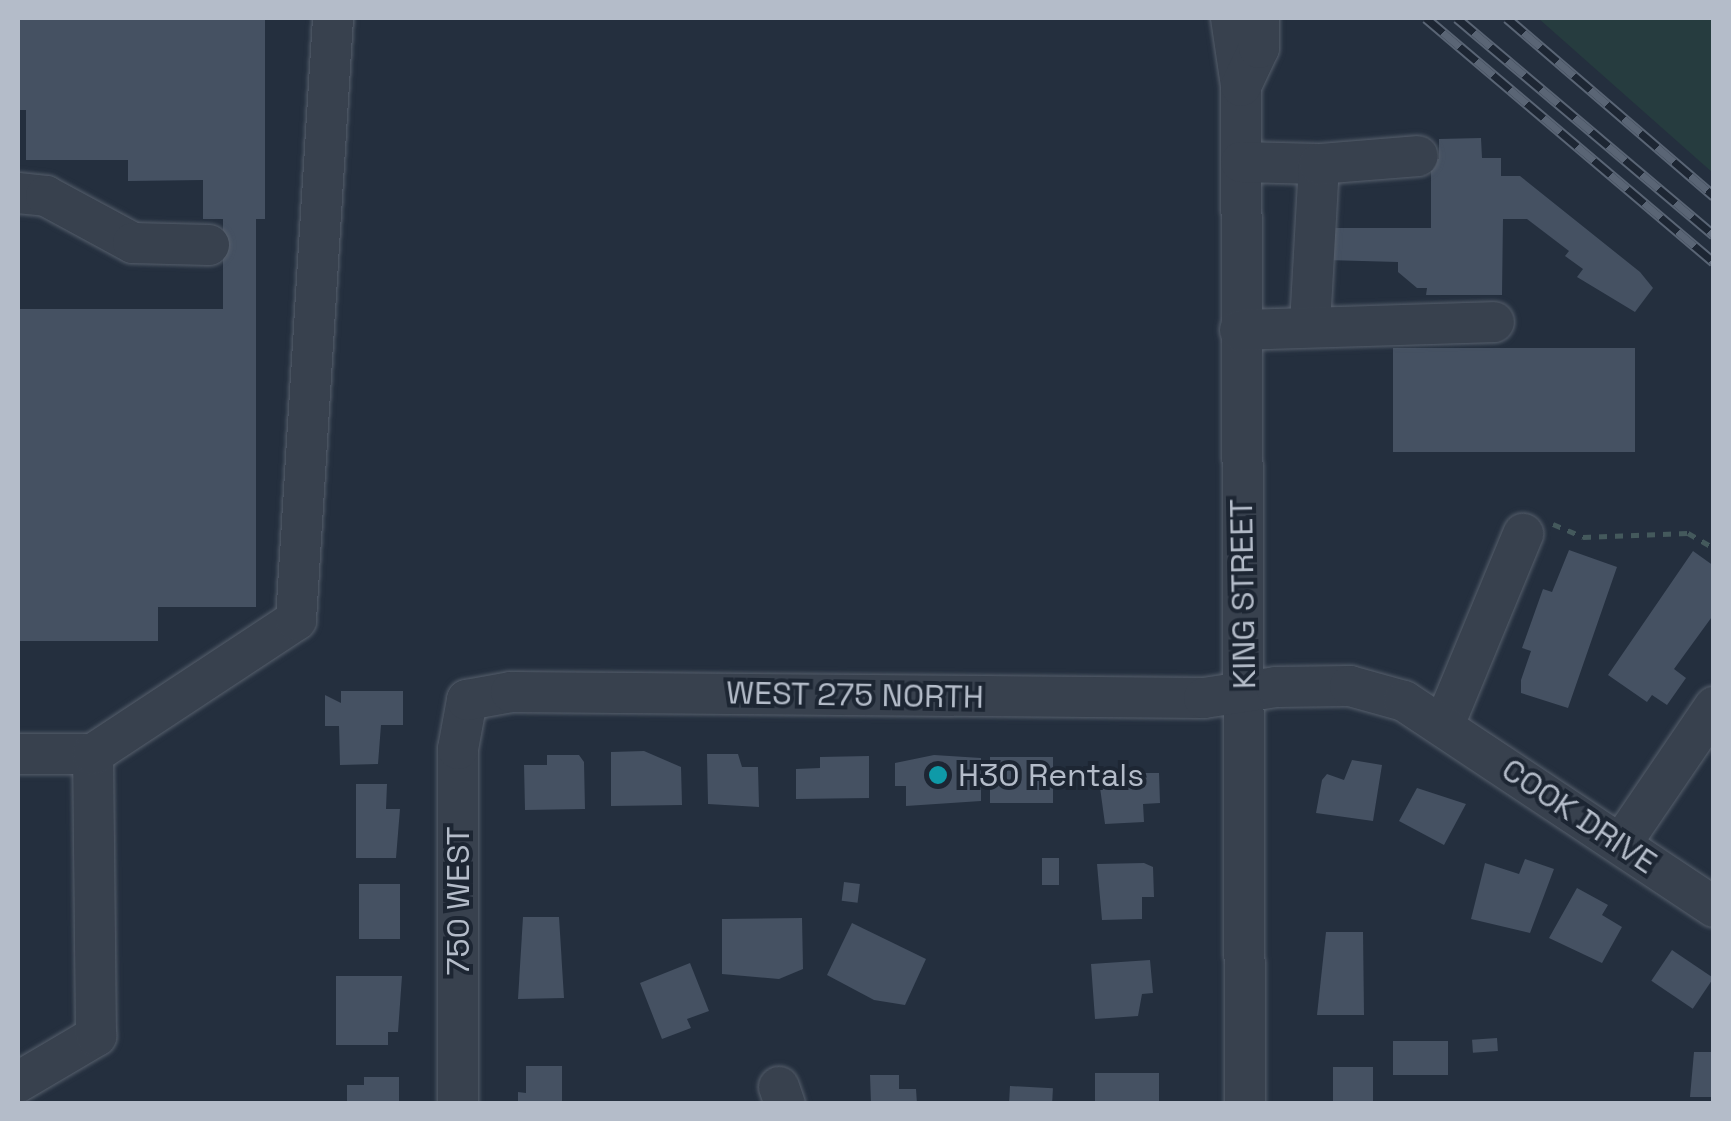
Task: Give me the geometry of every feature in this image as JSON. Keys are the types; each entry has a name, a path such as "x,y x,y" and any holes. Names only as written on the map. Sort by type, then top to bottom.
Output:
{"street":[{"path":"18,754 93,754 296,620 333,18"},
{"name":"KING STREET","path":"1231,18 1241,86 1245,1104"},
{"name":"KING STREET","path":"1241,86 1260,48 1259,18"},
{"path":"1240,162 1319,164 1418,156"},
{"path":"1310,324 1319,164"},
{"path":"18,193 46,196 133,244 208,245"},
{"path":"1240,330 1310,324 1494,322"},
{"path":"1444,725 1523,534"},
{"name":"WEST 275 NORTH","path":"466,700 511,692 1204,698 1244,691 1350,686 1404,700 1444,725"},
{"name":"750 WEST","path":"458,1104 458,749 466,700"},
{"path":"1621,844 1714,707"},
{"name":"COOK DRIVE","path":"1444,725 1714,907"},
{"path":"18,1082 96,1036 93,754"}],"path":[{"path":"1523,534 1546,522 1583,537 1688,533 1714,548"}],"green space":[{"path":"1538,18 1713,18 1713,173"}],"building":[{"path":"18,18 265,18 265,219 256,219 256,607 158,607 158,641 18,641 18,309 223,309 223,219 203,219 203,180 128,181 128,160 26,160 26,110 18,110"},
{"path":"1481,138 1482,158 1501,158 1501,176 1520,176 1640,272 1653,288 1635,312 1577,277 1583,269 1565,256 1569,251 1527,219 1503,219 1502,295 1426,295 1427,288 1417,288 1398,272 1398,262 1326,260 1328,228 1431,228 1431,159 1439,159 1439,139"},
{"path":"1393,348 1635,348 1635,452 1393,452"},
{"path":"1569,550 1617,567 1568,708 1521,693 1521,680 1531,651 1522,648 1543,589 1552,592"},
{"path":"1693,551 1714,566 1714,614 1674,669 1686,678 1667,705 1652,695 1647,702 1608,675"},
{"path":"341,691 403,691 403,725 381,725 378,764 340,765 339,726 325,726 325,695 341,703"},
{"path":"644,751 681,767 682,805 611,806 611,752"},
{"path":"707,754 738,754 742,767 758,767 759,807 708,804"},
{"path":"547,755 579,755 584,762 585,809 525,810 524,765 547,765"},
{"name":"H3O Rentals","path":"934,755 981,758 981,801 906,806 906,786 895,786 895,763"},
{"path":"869,756 869,798 796,799 796,769 820,768 820,757"},
{"path":"990,757 1053,757 1053,803 990,803"},
{"path":"1352,760 1382,765 1373,821 1316,813 1322,780 1327,774 1344,780"},
{"path":"1098,773 1159,773 1160,803 1143,804 1144,822 1105,824"},
{"path":"356,784 387,784 386,809 400,809 396,858 356,858"},
{"path":"1417,788 1466,804 1444,845 1399,821"},
{"path":"1042,858 1059,858 1059,885 1042,885"},
{"path":"1525,859 1554,869 1530,933 1471,919 1485,863 1519,874"},
{"path":"1144,863 1153,867 1154,897 1142,897 1142,919 1102,920 1097,864"},
{"path":"844,882 860,884 858,903 842,901"},
{"path":"359,884 400,884 400,939 359,939"},
{"path":"1577,888 1608,905 1602,915 1622,927 1602,963 1549,938"},
{"path":"523,917 559,917 564,998 518,999"},
{"path":"802,918 803,969 779,979 722,974 722,919"},
{"path":"852,923 926,959 905,1005 874,1000 827,975"},
{"path":"1326,932 1363,932 1364,1015 1317,1015"},
{"path":"1672,950 1713,978 1693,1009 1651,981"},
{"path":"1150,960 1153,993 1142,994 1138,1016 1095,1019 1091,964"},
{"path":"690,963 709,1011 687,1019 691,1028 662,1039 640,983"},
{"path":"336,976 402,976 398,1032 388,1032 388,1045 336,1045"},
{"path":"1497,1038 1498,1051 1473,1053 1472,1040"},
{"path":"1393,1041 1448,1041 1448,1075 1393,1075"},
{"path":"1694,1052 1714,1052 1714,1097 1690,1097"},
{"path":"526,1066 562,1066 562,1104 518,1104 518,1092 526,1093"},
{"path":"1333,1067 1373,1067 1373,1104 1333,1104"},
{"path":"1095,1073 1159,1073 1159,1104 1095,1104"},
{"path":"870,1075 899,1075 899,1089 916,1089 917,1104 871,1104"},
{"path":"364,1077 399,1077 399,1104 347,1104 347,1085 364,1085"},
{"path":"1010,1086 1053,1088 1052,1104 1009,1104"}],"railway":[{"path":"1426,18 1714,262"},
{"path":"1457,18 1714,235"},
{"path":"1507,18 1714,196"}],"place":[{"name":"H3O Rentals","path":"938,775"}]}
